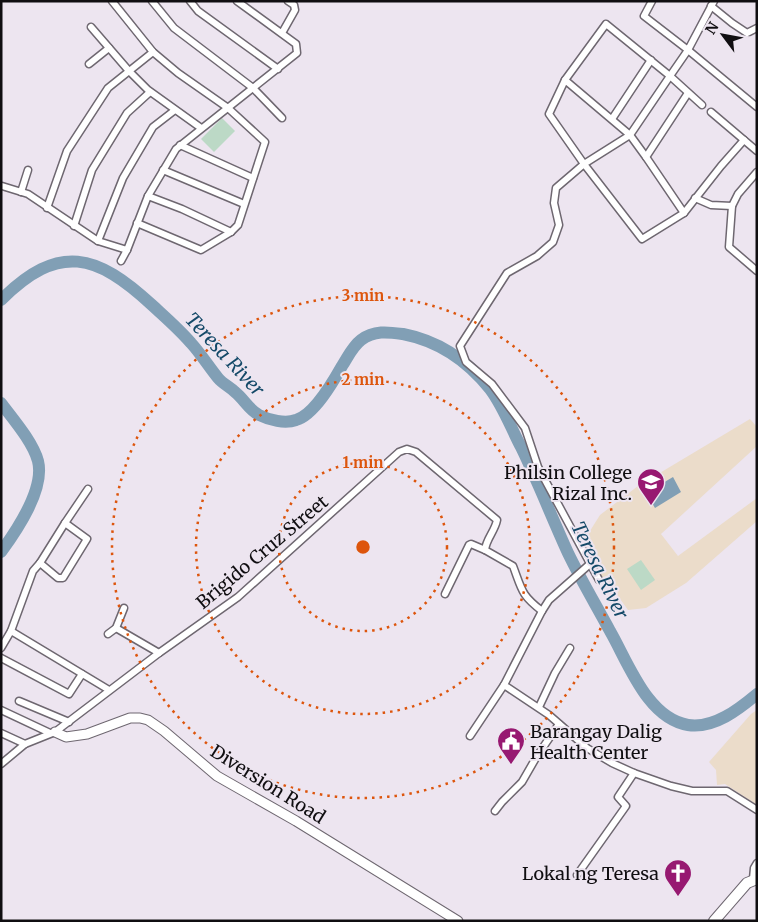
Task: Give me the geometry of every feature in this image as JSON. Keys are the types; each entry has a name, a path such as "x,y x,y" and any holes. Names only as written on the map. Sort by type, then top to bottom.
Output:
{"main road":[{"path":"714,921 740,890 755,879"}],"street":[{"path":"112,1 153,52 178,74 228,108 265,142 238,226 231,232 201,250 137,223"},
{"path":"152,1 174,28 253,88 282,118"},
{"path":"190,1 198,12 278,69"},
{"path":"121,261 148,196 180,145 297,53 296,44 237,1"},
{"path":"282,33 295,10 294,5 288,1"},
{"path":"652,1 644,16 757,107"},
{"path":"600,580 538,467 525,428 492,384 466,362 460,346 507,272 536,256 553,242 559,226 554,203 556,188 584,164 630,135 688,50 712,4 732,23 747,33 757,28"},
{"path":"702,105 670,76 606,24 565,80 549,114 584,164 642,239 684,212 744,140"},
{"path":"91,27 128,71 150,92 201,128"},
{"path":"89,64 109,48"},
{"path":"48,208 67,151 108,88 153,52"},
{"path":"612,119 651,60"},
{"path":"565,80 630,135 684,212"},
{"path":"74,226 92,170 127,113 150,92"},
{"path":"646,157 688,93"},
{"path":"98,240 123,178 153,127 175,110"},
{"path":"711,112 757,151"},
{"path":"180,145 253,178"},
{"path":"21,192 28,170"},
{"path":"163,170 244,204"},
{"path":"757,172 738,194 732,206 729,247 757,271"},
{"path":"2,186 28,194 98,240 127,250"},
{"path":"148,196 182,209 231,232"},
{"path":"695,198 711,205 732,206"},
{"name":"Brigido Cruz Street","path":"1,764 25,744 53,732 69,722 158,653 238,597 399,452 407,449 416,452 497,520 485,550"},
{"path":"1,648 11,631 33,571 88,489"},
{"path":"40,563 58,578 63,578 87,538 64,523"},
{"path":"445,594 471,544 513,566 523,593 527,599 542,611"},
{"path":"470,736 504,685 549,600 591,563"},
{"path":"108,634 116,628 124,608"},
{"path":"116,628 158,653"},
{"path":"11,631 109,690"},
{"path":"538,708 570,648"},
{"path":"1,658 69,694 82,674"},
{"path":"504,685 538,708 588,748 612,763 671,786 692,791 727,791 757,810"},
{"path":"19,701 69,722"},
{"path":"1,710 53,732"},
{"name":"Diversion Road","path":"53,732 66,737 87,734 130,718 148,720 164,731 217,776 312,830 458,921"},
{"path":"495,811 522,782 536,756 559,724"},
{"path":"1,733 25,744"},
{"path":"577,875 626,806 618,797 634,773"},
{"path":"755,879 754,868 757,863"}],"shaded area":[{"name":"Philsin College Rizal Inc.","path":"750,419 757,427 757,446 661,534 678,556 757,498 757,521 686,583 646,608 628,610 608,582 600,580 591,566 583,542 600,515 638,486"},
{"path":"757,710 757,805 725,784 717,785 716,770 709,762 751,714"}],"green space":[{"path":"222,118 235,131 214,152 201,139"},
{"path":"641,560 655,580 641,590 627,569"}],"water":[{"path":"673,477 681,492 655,508 646,493"}],"waterway":[{"name":"Teresa River","path":"1,300 22,281 41,269 60,263 78,262 95,266 132,288 167,319 195,347 220,380 252,410 263,417 282,421 296,420 310,412 328,389 353,349 366,337 381,332 403,334 429,341 451,353 472,369 490,389 499,403 573,563 640,687 661,712 674,720 688,725 707,724 726,717 757,694"},
{"name":"Teresa River","path":"1,403 32,446 38,461 39,472 34,496 28,509 1,552"}],"place":[{"name":"Philsin College Rizal Inc.","path":"651,506"},
{"name":"Barangay Dalig Health Center","path":"511,765"},
{"name":"Lokal ng Teresa","path":"678,897"}]}
